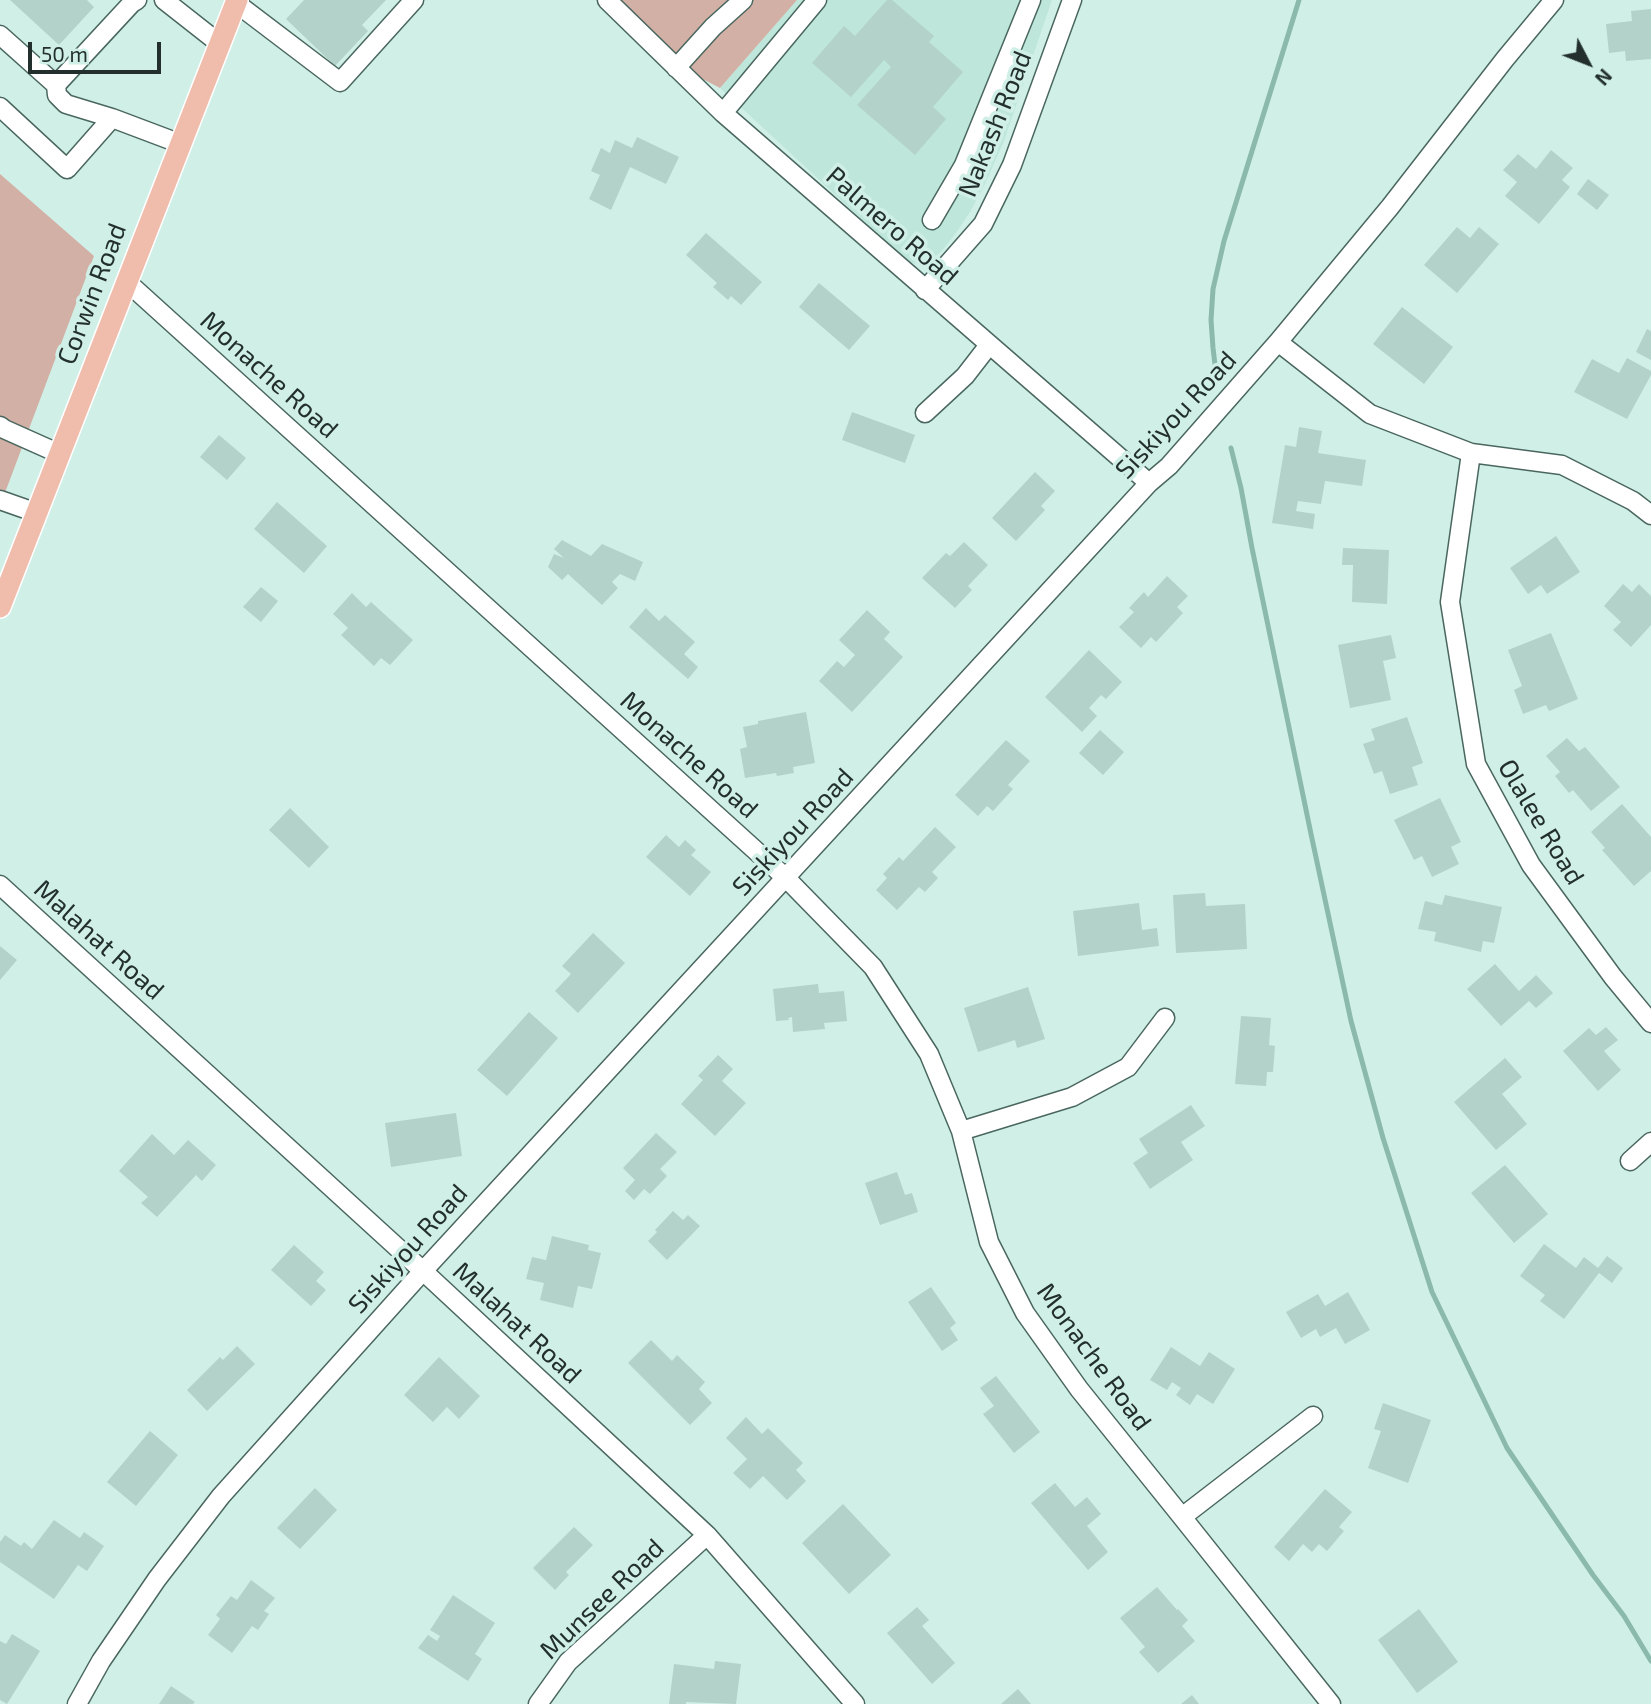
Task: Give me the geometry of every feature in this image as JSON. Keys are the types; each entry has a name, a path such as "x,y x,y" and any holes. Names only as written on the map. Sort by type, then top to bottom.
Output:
{"main road":[{"name":"Corwin Road","path":"0,607 237,2"}],"street":[{"path":"56,85 132,3 138,0"},
{"path":"164,0 220,44"},
{"path":"237,2 340,82 414,0"},
{"name":"Palmero Road","path":"607,0 723,113 1149,484"},
{"path":"676,68 713,27 743,0"},
{"path":"723,113 817,0"},
{"path":"932,220 964,165 1031,0"},
{"name":"Siskiyou Road","path":"77,1704 101,1661 157,1579 221,1496 423,1271 1149,484 1169,466 1278,342 1390,207 1554,0"},
{"name":"Nakash Road","path":"925,290 983,224 1012,165 1067,1"},
{"path":"0,35 56,85 57,95 66,104 181,144"},
{"path":"0,107 67,169 112,118"},
{"name":"Monache Road","path":"126,281 786,878 873,967 929,1054 961,1131 989,1242 1025,1313 1079,1389 1331,1704"},
{"path":"1278,342 1370,414 1471,453 1562,466 1633,501 1651,515"},
{"path":"925,413 965,376 989,345"},
{"path":"1,430 61,454"},
{"name":"Olalee Road","path":"1471,453 1450,602 1476,764 1531,864 1651,1023"},
{"path":"0,500 37,513"},
{"name":"Malahat Road","path":"0,885 423,1271 706,1535 855,1704"},
{"path":"961,1131 1072,1097 1128,1067 1165,1018"},
{"path":"1630,1161 1651,1142"},
{"path":"1182,1517 1313,1416"},
{"name":"Munsee Road","path":"538,1704 568,1662 706,1535"}],"shaded area":[{"path":"620,0 797,0 720,88 693,74"},
{"path":"797,0 1052,0 1004,141 985,184 956,233 941,252 925,264 909,263 720,88"},
{"path":"0,174 94,256 0,506"}],"building":[{"path":"10,0 87,0 94,7 59,45"},
{"path":"304,0 386,0 362,25 368,31 335,66 286,19"},
{"path":"887,0 892,0 934,36 929,42 963,72 933,107 946,119 915,155 857,105 891,67 884,60 851,97 812,63 844,26 855,36"},
{"path":"1651,9 1651,59 1626,61 1625,51 1609,53 1606,24 1632,21 1631,11"},
{"path":"637,137 679,157 666,184 630,167 611,210 589,199 600,175 591,171 601,148 610,153 615,140 632,148"},
{"path":"1551,150 1573,168 1562,180 1570,187 1539,224 1505,196 1517,182 1503,170 1518,154 1536,169"},
{"path":"1588,179 1609,195 1597,210 1577,194"},
{"path":"1457,227 1470,238 1479,227 1499,244 1457,293 1424,265"},
{"path":"706,233 762,282 741,305 731,296 728,300 713,287 717,283 686,255"},
{"path":"819,283 870,326 849,350 799,307"},
{"path":"1402,307 1453,347 1424,384 1373,344"},
{"path":"1647,329 1651,331 1651,360 1636,352"},
{"path":"1627,358 1651,371 1651,375 1627,419 1574,392 1592,359 1619,373"},
{"path":"852,412 915,435 905,463 842,440"},
{"path":"1299,427 1322,431 1318,453 1366,460 1362,486 1325,481 1321,504 1298,501 1296,511 1315,514 1313,529 1272,523 1285,445 1296,447"},
{"path":"219,435 246,458 227,480 200,457"},
{"path":"1035,472 1055,491 1041,506 1045,510 1016,541 992,518"},
{"path":"277,502 327,546 304,573 254,529"},
{"path":"1556,536 1580,572 1547,594 1541,585 1528,594 1510,568"},
{"path":"562,540 591,556 602,544 643,562 635,581 620,574 612,582 618,588 602,605 568,574 562,580 548,567 554,554 564,558 554,549"},
{"path":"964,542 988,565 968,586 972,590 955,608 922,578 946,553 950,556"},
{"path":"1343,548 1389,550 1387,604 1352,602 1353,565 1342,565"},
{"path":"1167,576 1188,596 1177,607 1183,613 1156,642 1151,637 1141,648 1119,627 1134,612 1129,608 1144,592 1148,597"},
{"path":"1623,584 1632,592 1639,584 1651,596 1651,625 1631,647 1613,630 1621,622 1604,606"},
{"path":"261,587 278,601 261,622 243,607"},
{"path":"352,593 366,607 371,602 413,640 390,665 381,658 374,666 341,635 348,628 333,614"},
{"path":"646,608 659,621 665,615 695,642 684,654 698,667 688,679 629,627"},
{"path":"867,610 890,632 884,639 903,657 852,712 819,681 837,661 844,667 855,655 839,640"},
{"path":"1551,633 1578,699 1549,711 1546,705 1523,714 1514,690 1522,686 1508,650"},
{"path":"1391,635 1396,658 1383,661 1391,700 1350,708 1338,645"},
{"path":"1089,650 1122,682 1106,699 1101,695 1089,708 1097,716 1082,732 1045,697"},
{"path":"806,712 815,763 793,767 794,773 745,778 740,749 747,747 743,727 758,724 758,721"},
{"path":"1407,717 1423,763 1412,767 1418,785 1390,794 1382,771 1374,774 1363,744 1375,740 1371,729"},
{"path":"1100,730 1124,752 1103,775 1079,753"},
{"path":"1567,738 1579,751 1585,747 1620,787 1591,811 1573,790 1569,793 1555,776 1560,772 1546,756"},
{"path":"1006,740 1030,761 1008,785 1013,789 993,811 987,806 978,816 955,795"},
{"path":"1440,798 1461,842 1451,847 1459,864 1432,877 1422,856 1414,860 1394,820"},
{"path":"1622,804 1651,837 1651,871 1634,886 1602,850 1605,848 1591,832"},
{"path":"290,808 329,847 309,868 269,830"},
{"path":"935,827 956,847 932,872 938,878 925,892 919,887 897,910 876,890 887,878 883,874 899,857 903,861"},
{"path":"666,835 679,847 685,840 696,850 691,855 711,872 690,896 646,857"},
{"path":"1205,893 1206,906 1245,904 1247,949 1176,953 1173,895"},
{"path":"1445,895 1502,907 1494,943 1483,941 1481,952 1434,941 1436,932 1418,929 1425,901 1442,905"},
{"path":"1139,903 1142,930 1157,928 1159,946 1078,956 1073,911"},
{"path":"593,933 625,963 578,1013 555,991 571,974 562,966"},
{"path":"0,946 17,960 0,980"},
{"path":"1495,964 1519,991 1536,975 1553,993 1536,1008 1529,1001 1501,1026 1467,989"},
{"path":"818,984 819,993 844,991 847,1021 824,1023 825,1029 793,1032 792,1017 788,1018 789,1020 776,1021 773,989"},
{"path":"1028,987 1045,1039 1017,1048 1015,1040 978,1052 964,1008"},
{"path":"529,1012 558,1038 507,1096 477,1070"},
{"path":"1241,1016 1271,1018 1269,1045 1275,1046 1273,1072 1267,1072 1266,1086 1235,1084"},
{"path":"1606,1027 1618,1040 1604,1051 1621,1070 1598,1091 1563,1051 1589,1028 1596,1035"},
{"path":"718,1055 733,1069 722,1081 746,1103 715,1136 681,1104 703,1080 698,1076"},
{"path":"1505,1058 1522,1077 1502,1094 1527,1124 1496,1150 1454,1102"},
{"path":"1191,1105 1205,1126 1181,1142 1193,1160 1150,1189 1133,1163 1148,1153 1139,1139"},
{"path":"456,1113 462,1156 391,1167 385,1123"},
{"path":"656,1133 677,1152 660,1169 667,1176 650,1194 644,1189 634,1200 625,1191 635,1180 623,1168"},
{"path":"152,1134 174,1155 188,1140 216,1165 202,1181 196,1175 157,1217 141,1203 148,1197 119,1171"},
{"path":"1505,1165 1548,1214 1514,1243 1471,1193"},
{"path":"897,1172 905,1195 912,1193 918,1212 880,1225 865,1183"},
{"path":"673,1211 683,1220 688,1215 700,1226 667,1260 648,1241"},
{"path":"552,1236 589,1245 588,1250 601,1253 592,1289 578,1286 573,1308 540,1300 544,1283 526,1279 532,1257 546,1260"},
{"path":"1544,1244 1576,1268 1584,1257 1598,1268 1607,1256 1623,1268 1612,1283 1599,1273 1564,1319 1540,1301 1545,1295 1520,1276"},
{"path":"294,1245 324,1272 316,1281 326,1290 311,1306 271,1270"},
{"path":"931,1287 956,1323 950,1328 958,1340 942,1351 908,1302"},
{"path":"1348,1292 1370,1330 1345,1344 1336,1328 1320,1337 1316,1329 1301,1338 1286,1312 1318,1294 1325,1306"},
{"path":"651,1340 672,1361 677,1355 705,1382 699,1389 712,1403 690,1425 628,1363"},
{"path":"237,1346 255,1364 207,1411 187,1390 220,1357 223,1360"},
{"path":"1171,1347 1200,1366 1209,1352 1235,1369 1213,1404 1197,1394 1190,1405 1176,1395 1181,1388 1172,1382 1167,1390 1150,1380"},
{"path":"439,1357 480,1396 459,1419 447,1407 433,1422 404,1395"},
{"path":"996,1376 1040,1432 1014,1453 983,1414 994,1406 980,1388"},
{"path":"1383,1403 1431,1420 1408,1483 1368,1468 1381,1431 1374,1429"},
{"path":"746,1417 762,1434 768,1428 803,1463 796,1470 806,1481 787,1500 763,1476 750,1489 733,1473 747,1459 726,1438"},
{"path":"150,1431 178,1455 136,1506 107,1482"},
{"path":"1055,1483 1075,1507 1087,1497 1101,1514 1087,1526 1108,1552 1088,1570 1031,1503"},
{"path":"315,1488 337,1510 300,1549 277,1528"},
{"path":"1325,1489 1352,1512 1339,1527 1344,1531 1327,1551 1319,1544 1312,1552 1303,1544 1289,1561 1274,1547"},
{"path":"843,1504 891,1555 849,1594 802,1543"},
{"path":"54,1520 80,1538 84,1532 104,1546 87,1571 78,1565 54,1599 0,1562 0,1542 5,1535 21,1546 24,1542 32,1549"},
{"path":"574,1527 593,1545 566,1572 569,1575 555,1590 533,1568"},
{"path":"251,1580 275,1598 264,1611 269,1614 258,1630 252,1626 232,1653 208,1635 220,1619 216,1615 231,1596 237,1600"},
{"path":"1157,1587 1188,1620 1182,1626 1195,1641 1158,1673 1139,1652 1145,1647 1120,1618"},
{"path":"453,1595 495,1623 475,1654 482,1659 468,1681 418,1648 428,1635 437,1641 440,1636 430,1630"},
{"path":"917,1607 929,1620 922,1626 955,1663 932,1684 887,1633"},
{"path":"1419,1609 1458,1662 1417,1693 1378,1640"},
{"path":"12,1634 40,1651 7,1704 0,1700 0,1641 6,1644"},
{"path":"715,1661 741,1664 736,1704 669,1704 674,1664 714,1669"},
{"path":"171,1686 195,1702 159,1704"},
{"path":"1018,1689 1031,1704 1001,1704"},
{"path":"1192,1695 1199,1704 1181,1704"}],"waterway":[{"path":"1216,373 1211,320 1213,289 1224,241 1299,0"},
{"path":"1231,448 1351,1021 1383,1138 1432,1292 1507,1448 1624,1616 1651,1661"}]}
